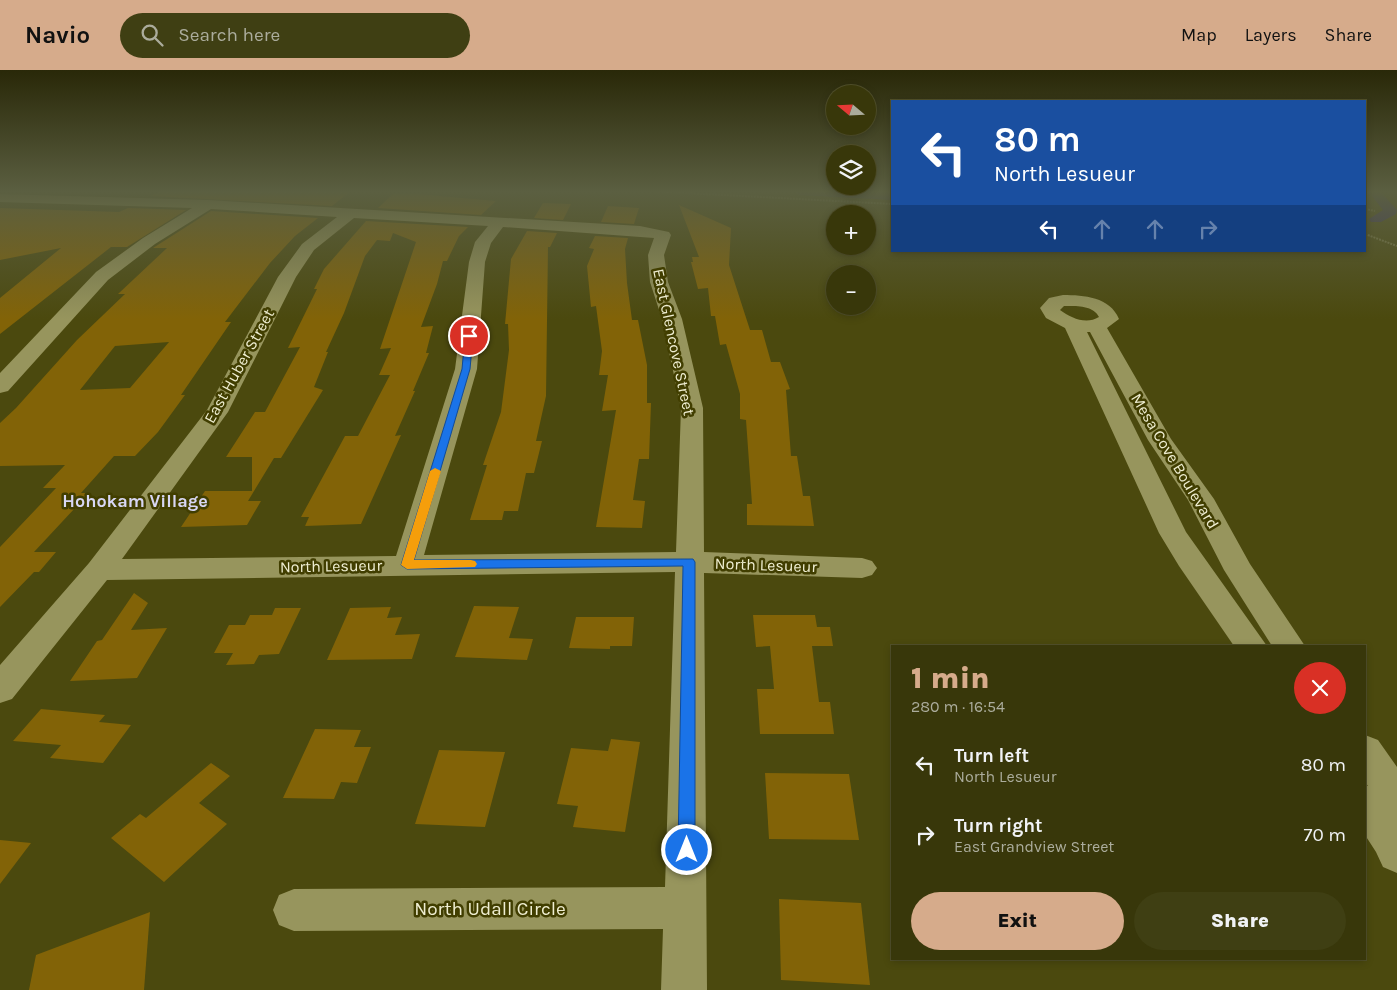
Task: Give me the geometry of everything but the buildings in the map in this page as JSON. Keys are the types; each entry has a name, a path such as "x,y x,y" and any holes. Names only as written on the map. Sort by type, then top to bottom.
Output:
{"street":[{"path":"0,386 102,276 160,234"},
{"name":"East Huber Street","path":"0,690 99,570 217,412 287,277 308,248 325,234"},
{"path":"407,565 466,369 476,262 484,242 490,234"},
{"name":"East Glencove Street","path":"657,234 663,235 656,255 659,282 672,319 692,408 684,990"},
{"name":"Mesa Cove Boulevard","path":"1250,645 1189,559 1173,533 1085,324 1160,440 1201,499 1239,570 1288,645"},
{"name":"North Lesueur","path":"99,570 689,562 862,568"},
{"path":"1366,752 1397,798"},
{"path":"1366,804 1391,839 1397,852"},
{"name":"North Udall Circle","path":"294,910 686,908"}],"path":[{"path":"1366,234 1397,246"}],"slow traffic":[{"path":"435,471 407,565 471,564"}],"district":[{"name":"Hohokam Village","path":"135,501"}],"route":[{"path":"469,336 466,369 407,565 689,562 687,850"}]}
